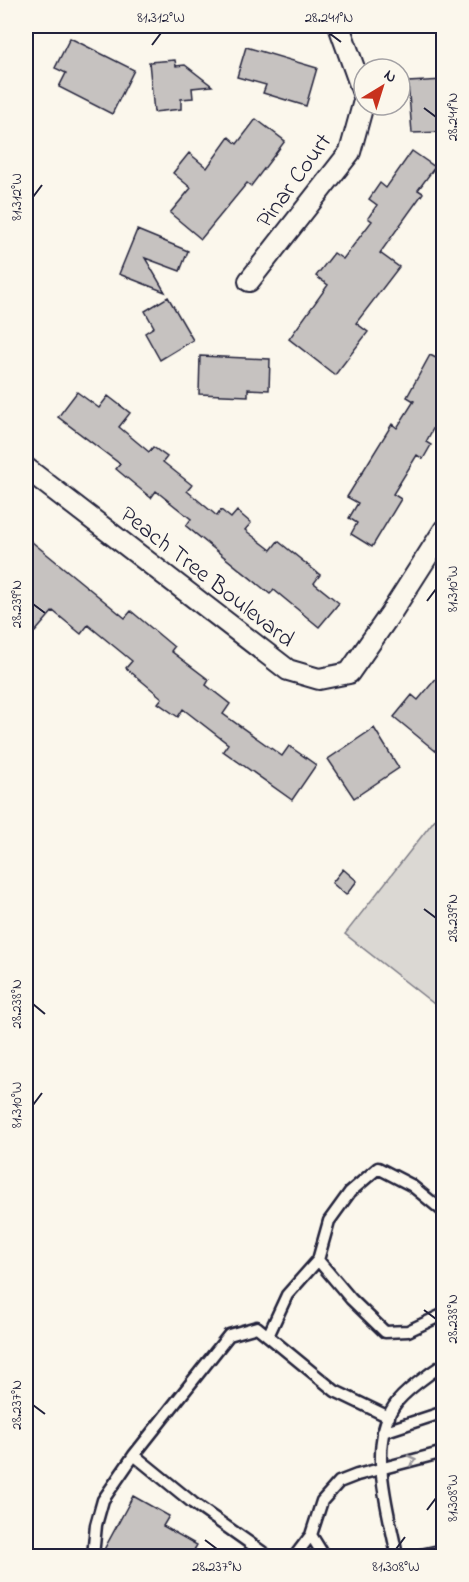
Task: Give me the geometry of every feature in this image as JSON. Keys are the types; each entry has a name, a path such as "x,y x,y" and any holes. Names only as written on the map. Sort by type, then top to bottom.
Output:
{"street":[{"name":"Pinar Court","path":"339,26 352,64"},
{"name":"Pinar Court","path":"249,281 350,152 359,117"},
{"name":"Peach Tree Boulevard","path":"26,468 288,670 319,679 349,673 444,530"}],"lane":[{"path":"268,1336 287,1295 318,1260 329,1221 350,1192 378,1168 411,1185 444,1212"},
{"path":"318,1260 351,1299 385,1332 408,1331 444,1314"},
{"path":"93,1557 96,1525 103,1500 134,1455 230,1335 257,1327 336,1391 389,1417"},
{"path":"397,1557 381,1468 382,1432 394,1405 428,1373 444,1364"},
{"path":"382,1432 444,1412"},
{"path":"295,1557 311,1535 322,1501 339,1482 357,1474 444,1452"},
{"path":"134,1455 193,1503 268,1557"},
{"path":"311,1535 324,1557"},
{"path":"416,1557 444,1550"}],"shaded area":[{"path":"443,809 443,1011 345,934"}],"building":[{"path":"70,38 134,70 112,114 59,87 66,73 55,68"},
{"path":"246,47 317,68 306,106 263,93 266,85 237,77"},
{"path":"175,60 176,66 185,65 212,86 192,88 193,98 181,99 181,109 154,112 149,62"},
{"path":"444,80 444,132 412,133 412,82"},
{"path":"256,119 285,141 251,186 247,183 201,239 170,213 191,188 173,173 189,153 207,168 229,137 237,144"},
{"path":"412,151 435,167 418,190 423,193 380,253 399,267 356,323 368,332 335,375 289,339 328,285 316,276 334,253 343,259 372,221 368,218 377,205 369,199 380,183 386,188"},
{"path":"137,230 188,251 180,271 145,258 165,292 119,274"},
{"path":"168,297 193,340 160,360 145,333 154,327 145,311"},
{"path":"430,355 444,362 444,408 426,442 431,445 423,459 417,455 393,494 401,499 372,547 351,534 357,523 349,518 358,503 347,497 392,424 397,428 414,401 407,397"},
{"path":"200,356 270,359 269,390 248,389 248,396 199,394"},
{"path":"77,392 99,408 108,396 130,413 119,427 149,452 153,447 167,457 163,462 192,485 187,491 217,516 221,510 231,518 237,511 251,523 245,530 271,550 278,541 320,575 314,583 339,603 319,627 274,590 270,594 186,526 191,519 156,491 151,498 116,469 120,464 58,417"},
{"path":"26,537 125,618 131,611 174,647 171,651 209,680 206,685 230,704 223,714 282,756 289,746 316,765 292,800 223,751 228,744 183,709 178,717 158,703 162,698 126,668 132,661 88,625 81,634 53,611 35,632 26,624"},
{"path":"444,669 444,758 394,717 412,695 418,700"},
{"path":"374,728 399,768 354,798 328,759"},
{"path":"343,869 357,881 346,895 332,883"},
{"path":"133,1496 169,1516 163,1526 197,1545 190,1557 157,1557 143,1549 139,1557 100,1557"}]}
